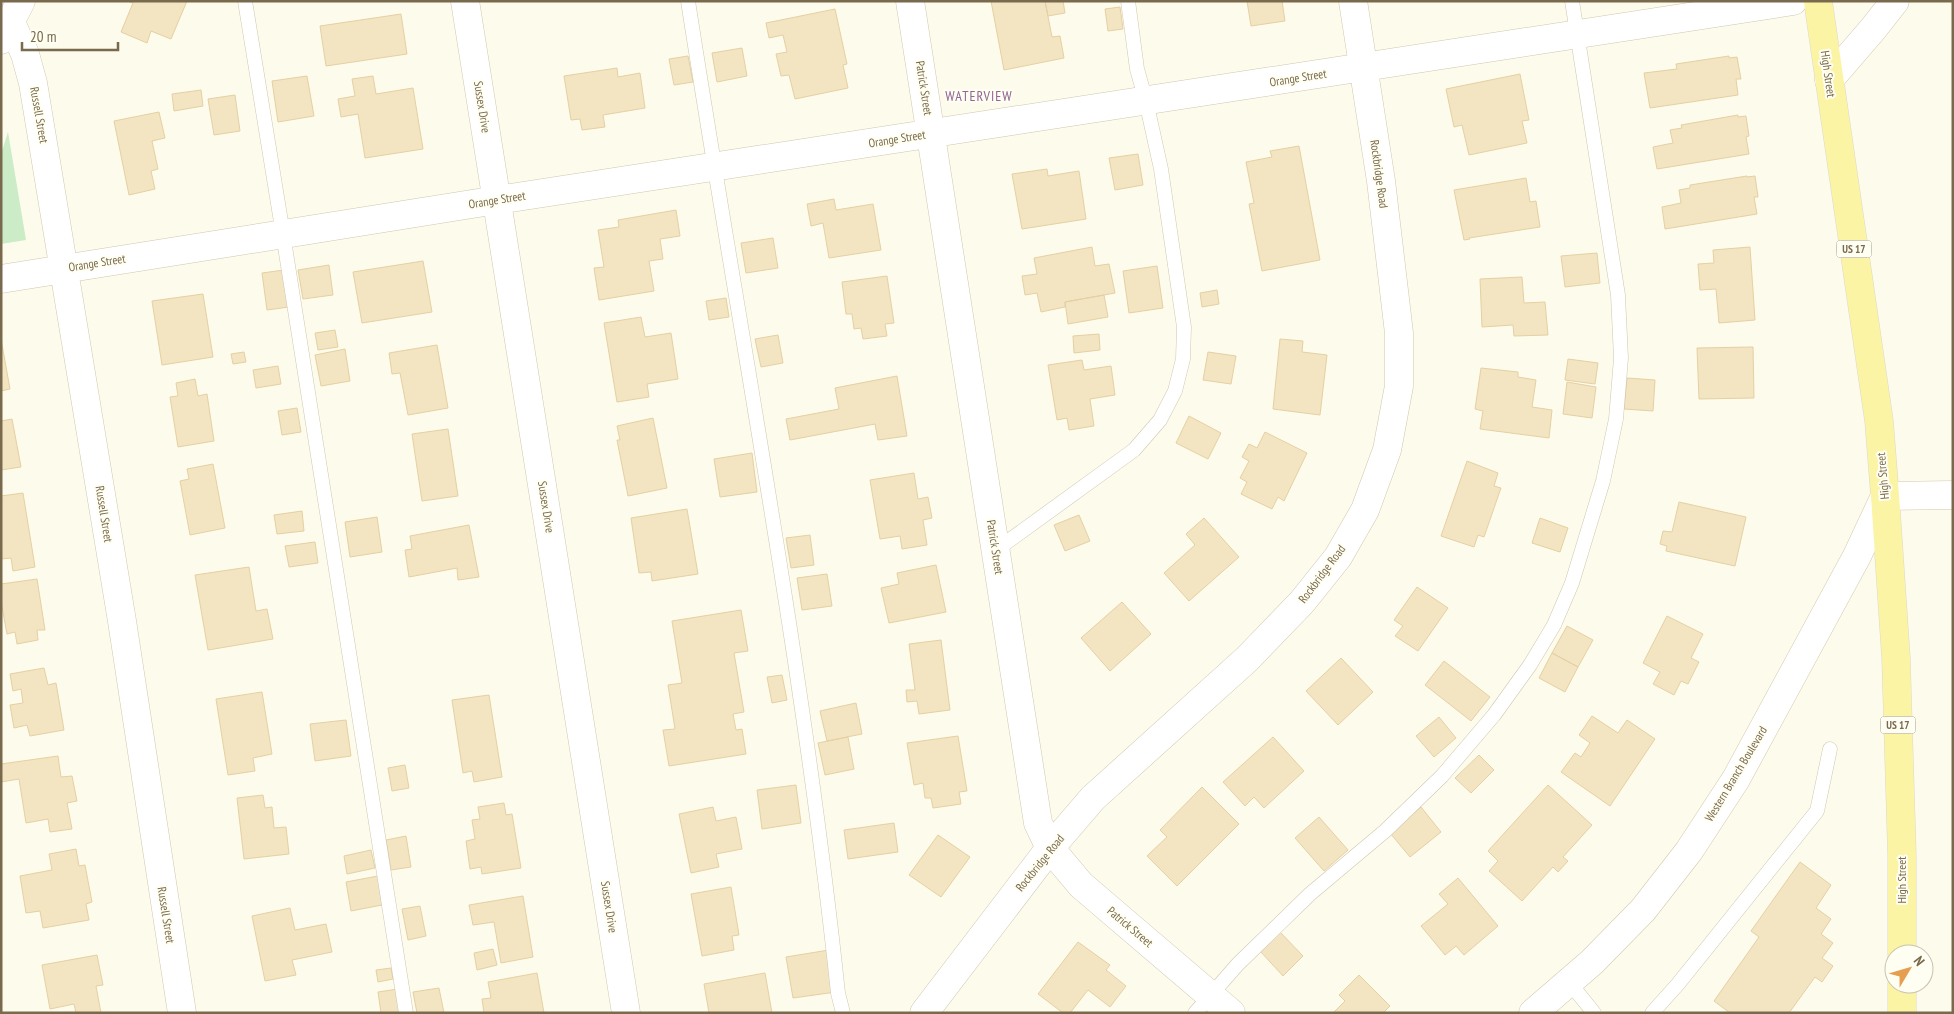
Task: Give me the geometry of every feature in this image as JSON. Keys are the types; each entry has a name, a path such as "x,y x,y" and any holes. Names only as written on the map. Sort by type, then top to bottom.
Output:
{"main road":[{"name":"High Street","path":"1818,1 1878,421 1886,496 1896,658 1902,856 1902,944"},
{"path":"1902,994 1902,1013"}],"street":[{"name":"Sussex Drive","path":"465,1 626,1013"},
{"name":"Patrick Street","path":"910,1 1038,823 1050,848 1081,885 1202,1004 1232,1013"},
{"name":"Rockbridge Road","path":"924,1013 1050,848 1093,798 1246,659 1302,602 1338,557 1365,510 1387,450 1399,386 1399,333 1381,181 1353,1"},
{"name":"Orange Street","path":"1,279 497,200 1793,1"},
{"path":"1829,80 1873,29 1894,1"},
{"name":"Russell Street","path":"11,21 26,54 33,83 122,621 182,1013"},
{"path":"1886,496 1953,495"},
{"name":"Western Branch Boulevard","path":"1533,1013 1592,962 1643,910 1689,851 1736,779 1857,556 1886,496"}],"lane":[{"path":"245,1 406,1013"},
{"path":"688,1 713,167 800,685 838,992 843,1013"},
{"path":"996,550 1134,450 1160,420 1175,391 1183,359 1184,327 1161,169 1137,69 1128,1"},
{"path":"1202,1004 1238,964 1310,894 1385,831 1442,776 1494,716 1530,665 1554,625 1572,583 1603,481 1616,419 1621,358 1618,295 1572,1"},
{"path":"1652,1013 1678,984 1817,811 1830,749"},
{"path":"1569,982 1594,1013"}],"green space":[{"path":"8,132 26,240 1,244 1,154"}],"building":[{"path":"127,1 187,1 171,39 151,31 147,43 121,32 133,3"},
{"path":"991,1 1045,1 1052,37 1060,36 1064,58 1004,70"},
{"path":"1045,1 1063,1 1065,13 1048,16"},
{"path":"1247,1 1282,1 1285,21 1251,26"},
{"path":"1120,7 1123,29 1108,31 1105,9"},
{"path":"835,9 847,64 843,65 848,88 795,99 789,75 781,76 776,54 787,52 783,35 769,38 766,23"},
{"path":"401,14 407,54 326,66 320,26"},
{"path":"742,48 747,76 717,82 712,53"},
{"path":"688,56 693,82 674,85 669,59"},
{"path":"1729,56 1729,58 1737,57 1741,79 1736,79 1738,95 1650,108 1644,73 1677,69 1676,64"},
{"path":"617,68 618,77 640,73 645,108 603,115 605,127 582,130 580,119 571,120 564,76"},
{"path":"1520,74 1529,120 1522,121 1527,143 1469,155 1462,125 1454,127 1446,89"},
{"path":"307,76 314,116 278,122 272,81"},
{"path":"373,76 376,94 413,88 423,149 365,158 358,114 341,117 338,99 355,96 352,79"},
{"path":"201,90 203,106 174,111 172,94"},
{"path":"235,95 240,131 214,135 208,99"},
{"path":"159,112 165,138 152,141 158,169 151,171 155,189 129,195 114,121"},
{"path":"1738,115 1738,117 1746,116 1749,136 1746,137 1749,154 1657,169 1653,147 1673,143 1670,130 1682,128 1681,125"},
{"path":"1299,146 1320,260 1262,271 1249,204 1254,203 1246,162 1272,157 1270,151"},
{"path":"1138,154 1143,185 1115,190 1109,158"},
{"path":"1047,169 1048,176 1079,171 1086,219 1022,229 1012,174"},
{"path":"1755,176 1758,197 1754,197 1757,214 1665,229 1662,207 1681,203 1679,190 1690,188 1690,185"},
{"path":"1526,178 1530,202 1536,201 1540,227 1464,240 1454,190"},
{"path":"834,199 836,210 873,204 881,250 829,258 823,223 811,226 807,204"},
{"path":"676,210 680,236 660,239 663,259 649,261 654,291 599,300 594,268 604,267 598,230 619,227 618,220"},
{"path":"773,238 778,268 746,273 741,243"},
{"path":"1092,247 1095,266 1109,264 1115,293 1065,302 1065,307 1041,312 1037,293 1025,295 1022,276 1037,274 1034,258"},
{"path":"1750,247 1755,320 1719,323 1716,289 1700,290 1698,264 1714,263 1713,250"},
{"path":"1597,253 1600,283 1565,287 1561,256"},
{"path":"423,261 432,312 362,323 353,272"},
{"path":"329,265 333,295 303,299 298,270"},
{"path":"1157,266 1163,308 1129,313 1123,271"},
{"path":"284,270 289,307 267,310 262,273"},
{"path":"887,276 894,323 885,324 887,336 863,339 861,328 854,329 852,314 846,314 842,282"},
{"path":"1522,277 1524,303 1545,302 1548,335 1514,336 1513,325 1482,327 1480,279"},
{"path":"1217,290 1219,304 1202,307 1200,293"},
{"path":"203,294 213,357 162,365 152,301"},
{"path":"1104,295 1108,317 1068,324 1065,302"},
{"path":"726,298 729,317 709,320 706,301"},
{"path":"641,317 645,337 671,333 678,379 647,384 649,397 617,402 604,323"},
{"path":"335,330 338,347 318,350 315,333"},
{"path":"1099,334 1100,350 1074,353 1073,336"},
{"path":"778,335 783,363 761,367 755,339"},
{"path":"1,339 10,389 1,391"},
{"path":"1280,339 1303,341 1302,352 1327,355 1320,415 1273,409"},
{"path":"437,345 448,408 408,415 400,373 392,374 389,353"},
{"path":"1753,347 1754,398 1699,399 1697,348"},
{"path":"345,349 350,381 321,386 315,355"},
{"path":"244,352 246,362 233,364 231,354"},
{"path":"1208,352 1236,356 1231,384 1203,380"},
{"path":"1568,359 1598,363 1595,384 1565,380"},
{"path":"1082,360 1084,370 1111,366 1115,395 1090,399 1094,426 1069,430 1067,418 1057,420 1048,365"},
{"path":"278,366 281,384 256,388 253,370"},
{"path":"1481,368 1518,372 1518,377 1536,380 1532,407 1552,410 1549,438 1480,429 1483,411 1475,409"},
{"path":"897,376 907,436 878,440 875,424 790,440 786,419 839,409 835,388"},
{"path":"1627,378 1655,380 1653,411 1624,409"},
{"path":"195,379 198,396 207,394 214,441 178,447 170,397 178,396 176,383"},
{"path":"1567,382 1596,387 1592,418 1563,414"},
{"path":"297,408 301,432 282,435 278,411"},
{"path":"1189,416 1221,433 1208,459 1176,443"},
{"path":"653,418 667,488 628,496 617,440 620,440 617,426"},
{"path":"12,419 21,467 1,470 1,421"},
{"path":"448,429 458,496 422,501 412,434"},
{"path":"1265,432 1307,453 1284,501 1278,497 1272,509 1241,494 1247,482 1240,478 1249,461 1242,457 1249,444 1257,448"},
{"path":"752,453 757,492 720,497 714,459"},
{"path":"1467,461 1498,473 1494,486 1501,488 1484,537 1478,535 1474,547 1441,536"},
{"path":"213,464 225,528 190,535 180,481 189,479 187,469"},
{"path":"914,473 918,499 928,497 932,518 923,520 927,545 902,549 900,536 880,539 870,480"},
{"path":"23,493 35,567 13,571 11,558 1,559 1,496"},
{"path":"1679,502 1746,517 1735,566 1666,551 1667,546 1660,544 1663,531 1672,532"},
{"path":"687,509 698,574 652,581 651,572 639,573 631,518"},
{"path":"302,511 304,531 277,534 274,515"},
{"path":"1079,515 1090,541 1065,551 1054,525"},
{"path":"377,517 382,552 350,557 345,522"},
{"path":"1204,518 1239,557 1189,601 1164,573 1195,545 1186,534"},
{"path":"1540,518 1568,528 1560,552 1532,543"},
{"path":"469,525 479,577 458,580 457,568 409,577 405,550 412,549 410,536"},
{"path":"810,535 814,565 791,568 786,538"},
{"path":"315,542 318,563 289,567 285,546"},
{"path":"936,565 946,612 889,623 881,588 899,584 897,573"},
{"path":"249,567 256,611 267,609 273,639 208,650 195,575"},
{"path":"827,574 832,606 802,610 797,578"},
{"path":"37,579 45,630 37,630 38,640 17,644 15,632 7,634 1,601 1,584"},
{"path":"1417,587 1448,608 1418,651 1395,636 1403,626 1394,620"},
{"path":"1122,602 1151,634 1110,671 1081,638"},
{"path":"741,610 748,651 734,653 744,712 733,714 736,730 742,729 746,754 669,766 663,730 675,729 668,685 682,683 672,621"},
{"path":"1667,616 1703,634 1691,658 1699,662 1688,684 1681,681 1674,695 1653,684 1660,672 1643,663"},
{"path":"1567,626 1593,640 1578,667 1552,653"},
{"path":"941,640 950,710 919,714 917,701 907,702 906,690 915,690 909,644"},
{"path":"1552,653 1578,667 1565,692 1539,678"},
{"path":"1341,658 1373,692 1338,725 1306,691"},
{"path":"1444,661 1490,697 1471,721 1425,685"},
{"path":"44,668 48,685 56,683 64,730 30,736 27,725 14,728 10,705 23,703 21,689 13,691 10,674"},
{"path":"782,675 787,700 772,703 767,677"},
{"path":"262,692 272,754 253,758 255,771 228,775 216,699"},
{"path":"489,695 502,777 474,782 472,771 463,773 452,700"},
{"path":"856,703 862,734 827,741 820,711"},
{"path":"1592,716 1618,733 1627,720 1655,739 1610,806 1561,772 1575,753 1581,757 1590,743 1579,735"},
{"path":"1439,717 1456,738 1434,757 1416,736"},
{"path":"346,720 351,756 315,761 310,724"},
{"path":"958,736 967,791 959,792 961,804 933,808 931,798 925,798 923,783 914,785 907,743"},
{"path":"848,737 854,769 825,775 818,743"},
{"path":"1273,737 1304,771 1264,808 1254,797 1245,806 1223,782"},
{"path":"1479,755 1494,770 1471,793 1455,778"},
{"path":"58,756 61,777 72,776 77,801 67,803 72,829 50,832 48,819 26,823 19,779 1,782 1,764"},
{"path":"405,765 409,788 392,791 388,768"},
{"path":"796,785 801,823 762,829 757,790"},
{"path":"1548,785 1592,825 1563,857 1568,861 1558,872 1553,867 1522,901 1489,871 1498,861 1488,851"},
{"path":"1202,787 1239,824 1177,886 1147,856 1167,837 1160,830"},
{"path":"263,795 265,808 272,807 274,828 286,827 289,854 244,859 237,798"},
{"path":"504,803 506,815 512,814 521,868 482,874 481,867 470,869 466,841 475,839 472,820 480,819 478,807"},
{"path":"713,807 716,821 736,817 742,849 716,854 719,867 691,873 679,814"},
{"path":"1421,807 1441,832 1410,857 1390,833"},
{"path":"1319,817 1348,850 1324,871 1295,838"},
{"path":"894,823 898,852 848,859 844,830"},
{"path":"938,835 970,857 941,897 909,875"},
{"path":"406,836 411,867 391,870 386,840"},
{"path":"76,849 79,866 85,865 92,902 86,904 89,920 43,928 40,911 26,913 20,876 52,870 49,854"},
{"path":"371,850 375,868 347,874 344,856"},
{"path":"1800,862 1831,885 1816,908 1831,919 1821,934 1833,943 1822,958 1833,966 1822,982 1815,977 1789,1013 1730,1013 1714,1001 1759,937 1751,931"},
{"path":"378,876 382,905 351,911 346,882"},
{"path":"1458,878 1498,926 1464,955 1456,946 1445,955 1421,926 1448,904 1439,894"},
{"path":"731,887 739,935 732,936 734,950 702,956 691,894"},
{"path":"523,896 533,957 501,963 494,922 473,925 469,905"},
{"path":"420,906 426,936 408,940 402,909"},
{"path":"290,908 295,930 326,924 332,952 292,960 296,975 265,981 252,916"},
{"path":"1280,932 1303,956 1283,976 1260,951"},
{"path":"1078,942 1110,965 1106,970 1126,986 1110,1007 1088,990 1070,1013 1063,1013 1038,994"},
{"path":"493,949 497,965 477,970 474,953"},
{"path":"829,950 836,992 793,998 786,957"},
{"path":"97,955 103,985 96,986 101,1013 76,1013 74,1004 50,1009 42,965"},
{"path":"391,968 393,979 378,982 376,970"},
{"path":"537,973 544,1013 484,1013 482,999 491,998 488,982"},
{"path":"765,973 772,1013 709,1013 704,984"},
{"path":"1359,975 1390,1006 1383,1013 1333,1013 1345,1001 1339,995"},
{"path":"439,988 444,1013 417,1013 413,992"},
{"path":"398,989 401,1013 381,1013 378,992"}],"district":[{"name":"WATERVIEW","path":"979,96"}]}
